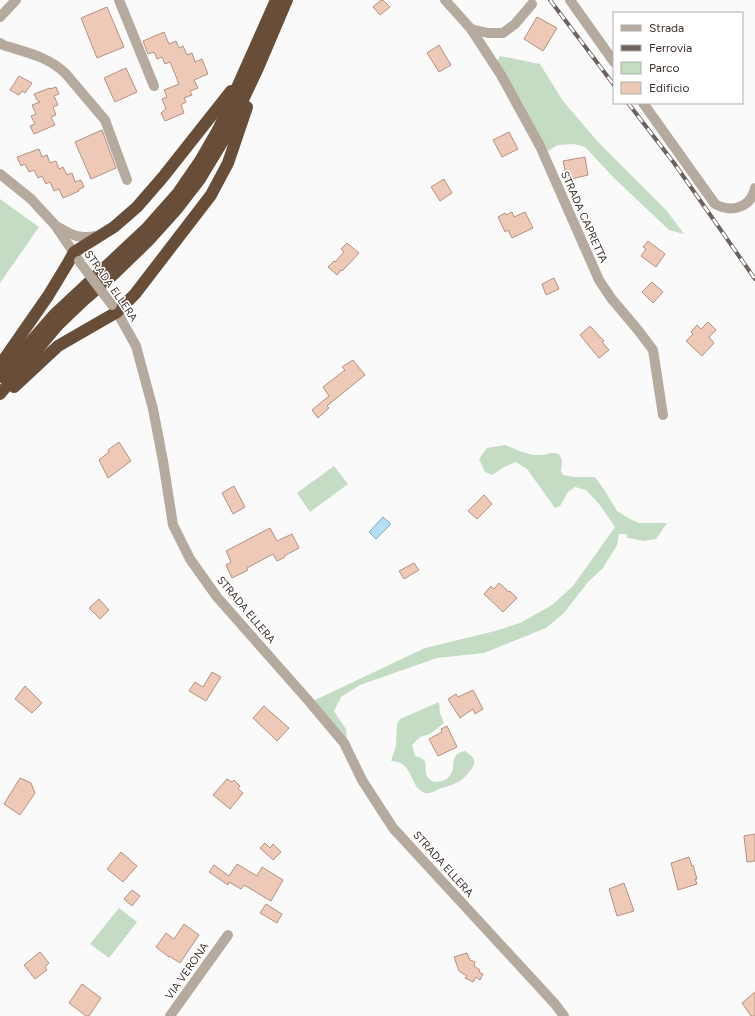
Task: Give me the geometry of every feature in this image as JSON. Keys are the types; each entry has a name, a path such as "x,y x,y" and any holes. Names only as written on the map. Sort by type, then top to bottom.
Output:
{"highway":[{"path":"0,377 54,315 146,229 178,193 200,161 219,128 276,0"},
{"path":"0,394 58,325 149,240 176,210 200,179 226,136 258,68 287,0"},
{"path":"0,398 12,389 58,346 84,330 135,294 211,195 228,163 257,83 258,68"},
{"path":"0,365 48,296 68,263 99,236 114,227 136,207 163,177 244,72"}],"street":[{"path":"0,17 16,0"},
{"path":"119,0 154,86"},
{"name":"STRADA CAPRETTA","path":"445,0 471,29 501,75 540,146 599,280 611,298 634,324 653,350 663,414"},
{"path":"570,0 613,61"},
{"path":"471,29 488,33 503,33 515,24 532,4"},
{"path":"0,43 48,60 60,68 74,82 105,120 127,180"},
{"path":"644,104 714,204 729,209 739,207 748,201 755,192"},
{"name":"STRADA ELLERA","path":"0,174 31,199 55,225 114,308 136,346 153,409 173,525 190,559 217,597 344,743 362,780 394,828 555,1004 564,1016"},
{"path":"55,225 78,237 87,238 99,236"},
{"name":"VIA VERONA","path":"168,1015 228,935"}],"green space":[{"path":"500,56 540,64 563,101 599,143 667,211 684,234 669,230 614,178 585,147 574,144 558,145 548,151 497,61"},
{"path":"0,199 39,227 0,283"},
{"path":"505,445 522,452 536,455 553,453 559,454 562,461 561,471 563,475 574,477 595,477 617,511 639,523 667,523 656,539 643,541 627,538 627,534 619,534 617,545 603,568 588,582 564,613 546,628 484,653 437,658 360,685 341,697 334,711 346,729 347,742 313,701 425,648 495,631 520,623 552,605 573,586 615,527 599,504 586,490 575,487 568,492 560,506 555,508 527,469 516,462 504,467 492,475 485,472 479,459 487,448"},
{"path":"334,466 348,484 310,512 297,493"},
{"path":"439,702 440,713 444,723 430,734 420,737 412,745 415,756 425,761 427,776 432,781 436,782 444,780 450,775 453,770 454,759 459,753 465,751 472,756 474,765 465,777 458,782 429,793 425,793 416,786 404,765 391,761 396,746 397,724 400,719"},
{"path":"119,908 137,922 109,958 90,944"}],"water":[{"path":"383,517 391,524 376,539 369,532"}],"building":[{"path":"383,0 390,7 380,15 373,7"},
{"path":"107,7 124,47 97,58 81,18"},
{"path":"537,17 557,28 543,51 524,39"},
{"path":"164,32 169,44 176,41 179,48 183,46 187,55 192,53 195,62 202,59 208,74 194,80 198,88 190,91 192,95 184,98 186,102 181,105 184,113 165,121 161,113 166,109 162,99 167,97 164,90 179,84 170,62 165,64 162,57 157,59 154,52 148,54 143,41"},
{"path":"439,45 451,65 439,72 427,53"},
{"path":"126,68 137,92 115,102 104,78"},
{"path":"19,76 32,83 25,93 22,91 19,95 10,90"},
{"path":"56,87 59,94 54,96 58,105 53,107 56,115 51,117 55,125 34,134 30,126 35,124 31,116 36,114 32,105 40,102 34,94"},
{"path":"102,130 116,168 91,179 75,142"},
{"path":"509,132 518,149 502,157 493,140"},
{"path":"39,149 42,157 47,155 50,163 56,161 59,169 63,167 67,175 72,173 75,182 81,180 84,187 78,190 79,191 63,198 59,189 54,191 50,182 46,184 42,176 38,178 34,170 29,172 25,164 21,166 17,157"},
{"path":"585,157 588,175 567,180 563,161"},
{"path":"444,179 452,193 440,201 431,187"},
{"path":"512,212 514,217 525,212 533,228 512,238 508,230 505,232 498,217 505,213 506,215"},
{"path":"648,241 665,254 656,267 641,256 646,249 643,247"},
{"path":"347,243 359,253 337,275 328,267 344,252 341,249"},
{"path":"554,278 559,289 546,295 542,284"},
{"path":"652,282 663,292 653,303 642,292"},
{"path":"708,322 716,330 709,337 714,343 702,356 686,341 693,334 691,332 697,325 701,329"},
{"path":"590,326 604,341 602,342 609,350 599,358 580,335"},
{"path":"353,360 365,375 327,406 329,408 318,418 312,410 329,396 323,387 345,370 342,367"},
{"path":"119,442 131,461 108,478 99,460 109,452 108,450"},
{"path":"234,486 245,507 233,514 222,493"},
{"path":"484,495 492,504 477,519 468,511"},
{"path":"270,528 277,541 292,534 299,548 277,561 273,554 232,578 226,565 231,562 226,551"},
{"path":"414,563 419,570 404,579 399,571"},
{"path":"499,583 517,598 503,612 484,594 491,586 494,589"},
{"path":"99,599 109,610 100,619 89,608"},
{"path":"212,672 221,677 206,701 189,691 195,682 203,687"},
{"path":"25,686 42,703 32,713 15,699"},
{"path":"473,690 483,709 475,714 473,709 460,718 448,699 456,694 458,697"},
{"path":"264,706 289,728 277,741 253,718"},
{"path":"447,726 457,747 438,756 429,739 442,732 441,729"},
{"path":"20,778 31,783 35,793 20,815 4,804"},
{"path":"227,779 232,782 234,780 240,786 238,789 243,793 230,809 213,795"},
{"path":"755,834 755,861 747,862 744,836"},
{"path":"265,843 270,848 273,844 281,852 273,860 260,848"},
{"path":"121,852 137,866 123,882 107,869"},
{"path":"689,857 692,866 693,865 697,884 678,890 671,863"},
{"path":"237,864 257,876 262,867 283,880 271,901 244,885 241,889 229,882 228,885 209,872 214,865 229,876"},
{"path":"624,883 634,911 617,916 609,889"},
{"path":"132,890 140,896 132,906 124,899"},
{"path":"266,904 282,914 277,923 260,913"},
{"path":"184,924 199,935 180,963 156,947 166,933 174,939"},
{"path":"40,952 49,963 45,967 47,970 35,979 24,965"},
{"path":"467,953 470,960 475,962 474,966 483,974 480,980 476,977 473,982 465,978 467,976 459,971 454,957"},
{"path":"82,984 101,998 89,1016 86,1016 69,1003"},
{"path":"755,992 755,1016 751,1016 742,1003"}],"railway":[{"path":"550,0 613,84"},
{"path":"629,104 674,163 755,279"}]}
